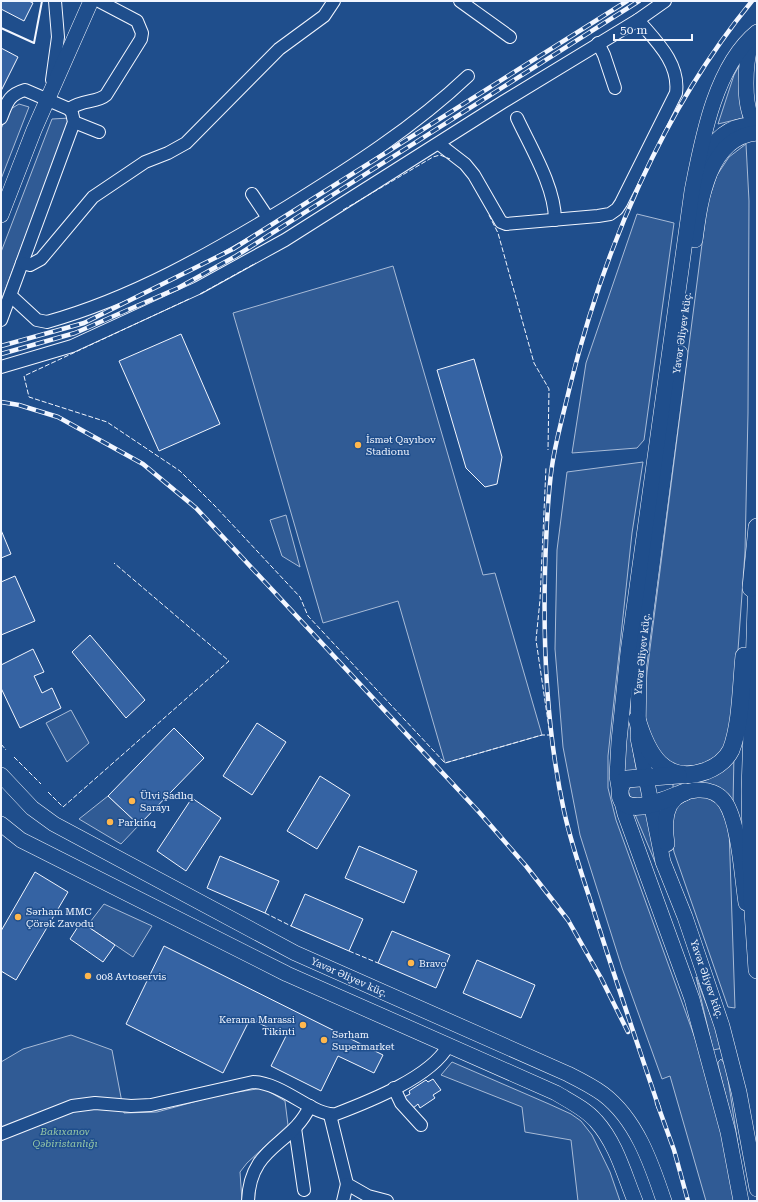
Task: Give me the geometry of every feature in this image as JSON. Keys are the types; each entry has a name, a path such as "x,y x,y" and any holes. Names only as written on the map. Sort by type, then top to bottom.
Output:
{"highway":[{"path":"685,792 637,807 626,804 620,794 620,788 624,781 632,778 696,774 718,765 730,751 734,741 757,527"},
{"path":"757,576 750,791 752,897 757,970"},
{"path":"637,719 647,748 656,761 670,771 684,775"}],"main road":[{"path":"1,215 48,99 91,1"},
{"path":"756,32 748,53 747,73 749,115 756,127"},
{"name":"Yavər Əliyev küç.","path":"742,1201 734,1158 720,1101 692,999 620,794 617,760 627,659 686,234 696,174 706,127 724,78 736,54 756,32"},
{"path":"696,174 711,145 718,138 739,126 756,127"},
{"name":"Yavər Əliyev küç.","path":"756,127 737,138 724,150 710,171 702,200 679,354 640,665 637,719 638,738 662,862 685,917 722,1026 739,1092 757,1189"},
{"name":"Yavər Əliyev küç.","path":"1,776 32,808 54,824 295,953 520,1052 586,1083 602,1094 626,1119 639,1139 657,1179 664,1201"},
{"path":"685,917 669,855 665,826 670,805 685,792 703,790 710,791 724,800 729,808 738,847 757,976"},
{"path":"1,824 21,840 169,916 287,974 556,1093 596,1120 613,1147 634,1198"},
{"path":"720,1101 713,1066 715,1056 721,1054 726,1057 739,1092"}],"street":[{"path":"48,99 58,37 55,1"},
{"path":"69,109 77,104 102,99 141,39 142,28 137,21 99,1"},
{"path":"22,263 30,265 41,259 85,204 105,187 150,158 168,153 186,143 279,49 324,16 334,1"},
{"path":"460,1 510,38"},
{"path":"1,367 72,346 198,288 285,240 638,20 665,1"},
{"path":"439,144 470,170 501,222 506,224 610,214 617,209 676,93 676,79 670,61 665,52 638,20"},
{"path":"598,44 604,55 615,88"},
{"path":"11,296 37,320 48,322 112,300 169,274 220,247 333,179 424,114 468,76"},
{"path":"1,118 8,100 15,93 25,90 69,109 72,113 74,122 1,320"},
{"path":"517,118 550,192 555,209 555,220"},
{"path":"74,122 99,132"},
{"path":"252,194 268,218"},
{"path":"1,1134 72,1106 95,1103 131,1106 151,1104 253,1082 270,1084 324,1114 330,1115 341,1112 394,1088 430,1068 444,1054 448,1046"},
{"path":"394,1088 401,1103 421,1125"},
{"path":"248,1201 248,1190 252,1174 260,1159 295,1128 304,1118 310,1106"},
{"path":"330,1115 347,1184 343,1201"},
{"path":"295,1128 304,1190"},
{"path":"347,1184 368,1196 387,1201"}],"shaded area":[{"path":"741,62 740,87 743,118 718,124 734,75"},
{"path":"19,104 29,107 1,179 1,129 9,110"},
{"path":"70,118 1,301 1,252 52,119"},
{"path":"746,144 749,201 748,413 745,552 732,734 719,758 682,770 653,749 647,735 644,710 647,672 707,205 717,175 729,157"},
{"path":"637,214 674,223 644,440 637,448 572,453 586,363"},
{"name":"İsmət Qayıbov Stadionu","path":"393,266 483,575 495,573 542,735 445,763 398,601 323,623 233,313"},
{"path":"643,462 632,533 608,756 608,788 616,820 700,1052 727,1151 734,1201 706,1201 670,1076 662,1079 622,968 580,835 563,747 555,649 557,550 567,472"},
{"path":"286,515 300,567 282,556 270,520"},
{"path":"628,704 632,745 637,773 624,774"},
{"path":"71,710 89,743 67,762 46,723"},
{"path":"734,753 733,806 673,787 673,781"},
{"path":"640,786 643,796 640,799 630,797 628,790 630,787"},
{"name":"Parkinq","path":"108,796 139,825 121,844 79,819"},
{"path":"707,797 719,805 729,828 735,1008 728,1007 674,852 671,835 670,823 677,804 687,798"},
{"path":"649,809 658,869 634,812"},
{"path":"104,904 152,926 133,957 87,926"},
{"path":"696,977 723,1048 713,1050"},
{"name":"Bakıxanov Qəbiristanlığı","path":"71,1035 112,1050 124,1113 157,1112 219,1095 263,1088 285,1101 288,1125 247,1163 240,1172 242,1201 1,1201 1,1062 23,1049"},
{"path":"721,1059 726,1066 738,1145 718,1065 718,1062"},
{"path":"452,1062 571,1114 581,1121 592,1135 610,1172 620,1201 578,1201 571,1140 525,1132 522,1107 441,1075"}],"building":[{"path":"1,1 29,1 33,3 24,21 1,9"},
{"path":"1,48 18,57 1,91"},
{"path":"181,334 220,424 159,451 119,361"},
{"path":"474,359 502,457 497,484 485,487 466,468 437,370"},
{"path":"1,530 11,554 1,558"},
{"path":"15,576 35,621 1,635 1,582"},
{"path":"90,635 145,700 126,718 72,652"},
{"path":"33,649 44,672 34,676 42,693 52,688 61,708 20,728 1,688 1,665"},
{"path":"257,723 286,742 252,795 223,776"},
{"path":"174,728 204,758 139,825 108,796"},
{"path":"320,776 350,795 317,849 287,831"},
{"path":"192,798 221,818 186,871 157,851"},
{"path":"359,846 417,871 404,903 345,878"},
{"path":"220,856 279,881 265,913 207,888"},
{"path":"35,872 68,892 16,980 1,971 1,931"},
{"path":"305,894 363,919 349,951 291,926"},
{"path":"81,922 115,945 103,962 70,939"},
{"path":"392,931 450,955 436,988 378,963"},
{"path":"164,946 383,1055 374,1073 338,1056 321,1091 271,1066 286,1036 250,1019 223,1073 126,1024"},
{"path":"477,960 535,985 521,1018 463,993"},
{"path":"433,1079 441,1090 433,1095 435,1098 420,1108 418,1104 412,1109 404,1097 410,1094 409,1091 426,1080 428,1082"}],"railway":[{"path":"1,346 84,323 233,249 627,1"},
{"path":"1,354 75,333 178,288 236,256 639,1"},
{"path":"659,1108 611,966 575,852 567,825 558,782 547,692 545,631 546,532 549,492 552,466 570,386 600,284 619,233 640,183 690,88 752,1"},
{"path":"1,402 19,405 58,417 143,464 196,508 479,812 526,866 568,920 601,978 628,1032"},
{"path":"657,1103 674,1150 688,1201"}],"fence":[{"path":"343,210 433,157 440,155 450,159"},
{"path":"489,215 498,233 534,363 549,389 548,450"},
{"path":"200,294 256,263"},
{"path":"189,299 24,376 29,397 107,422 180,471 215,506 300,597 308,616 445,763 542,735 550,735 536,640 540,600 546,467"},
{"path":"48,792 63,807 229,661 114,563"},
{"path":"1,744 6,750"},
{"path":"14,757 41,784"},
{"path":"265,913 291,926"},
{"path":"349,951 378,963"}],"wall":[{"path":"1,28 34,43 42,1"}],"place":[{"name":"İsmət Qayıbov Stadionu","path":"358,445"},
{"name":"Ülvi Şadlıq Sarayı","path":"132,801"},
{"name":"Parkinq","path":"110,822"},
{"name":"Sərham MMC Çörək Zavodu","path":"18,917"},
{"name":"Bravo","path":"411,963"},
{"name":"008 Avtoservis","path":"88,976"},
{"name":"Kerama Marassi Tikinti","path":"303,1025"},
{"name":"Sərham Supermarket","path":"324,1040"}]}
